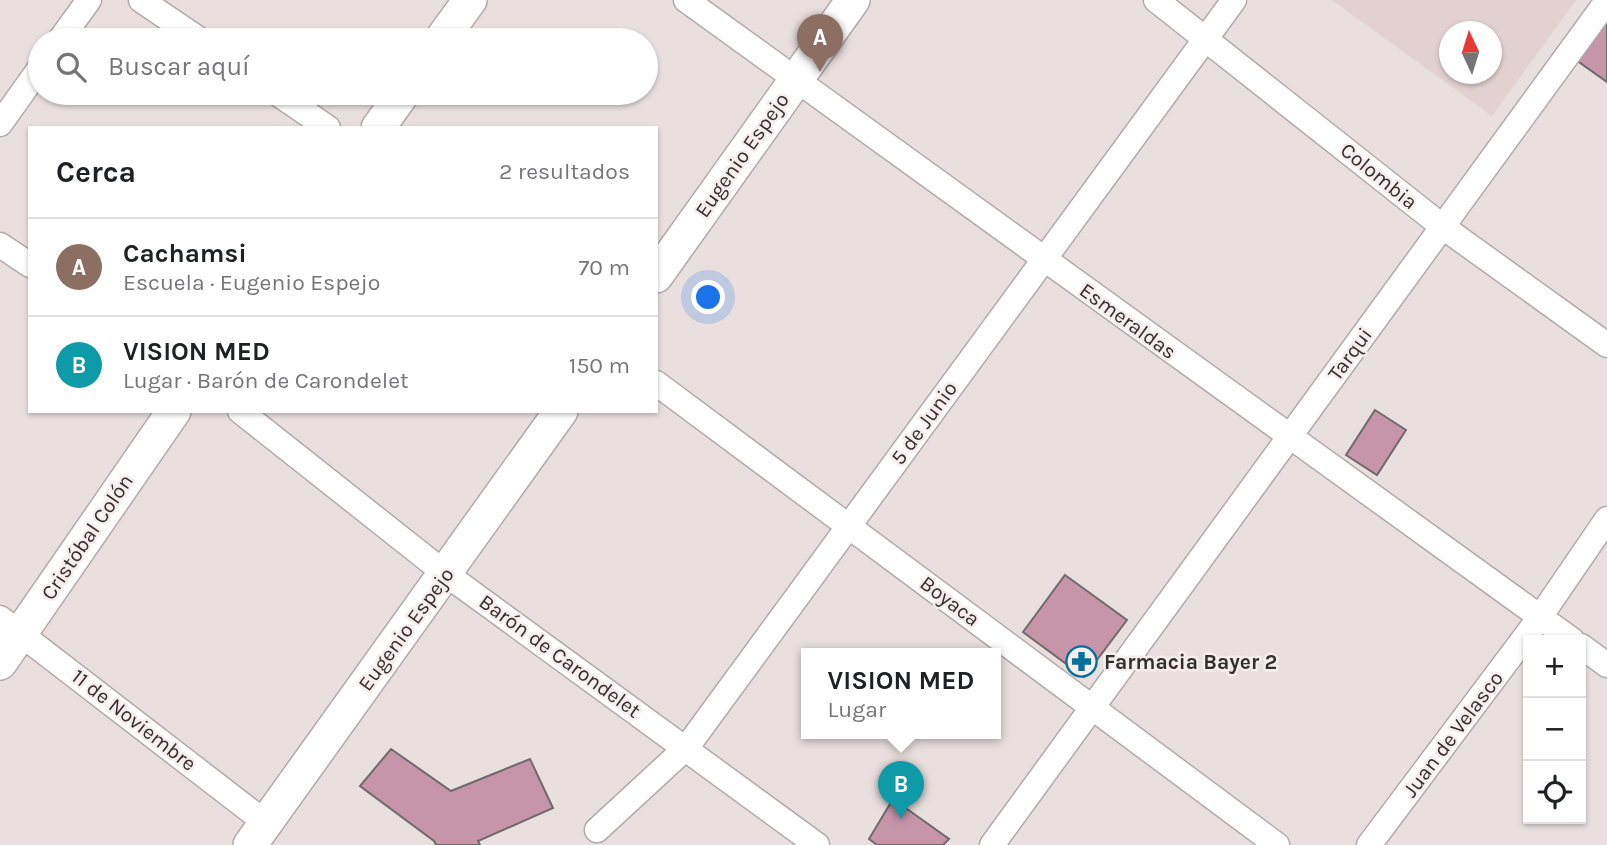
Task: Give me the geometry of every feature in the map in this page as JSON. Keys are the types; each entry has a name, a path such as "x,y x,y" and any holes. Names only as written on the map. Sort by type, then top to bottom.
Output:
{"street":[{"path":"69,28 89,0"},
{"path":"141,0 182,28"},
{"path":"450,28 470,0"},
{"name":"Esmeraldas","path":"686,0 1565,635"},
{"name":"Eugenio Espejo","path":"658,273 853,0"},
{"name":"Colombia","path":"1156,0 1443,227 1607,345"},
{"name":"5 de Junio","path":"597,830 687,747 1234,0"},
{"name":"Tarqui","path":"992,845 1607,1"},
{"path":"0,124 28,85"},
{"path":"294,105 325,126"},
{"path":"379,126 394,105"},
{"path":"0,245 28,264"},
{"name":"Boyaca","path":"658,384 1277,845"},
{"name":"Cristóbal Colón","path":"0,663 11,626 172,413"},
{"name":"Barón de Carondelet","path":"243,413 446,573 687,747 817,845"},
{"name":"Eugenio Espejo","path":"258,834 560,413"},
{"name":"Juan de Velasco","path":"1369,845 1540,617 1607,519"},
{"name":"11 de Noviembre","path":"11,626 258,834"},
{"path":"1586,650 1607,665"}],"shaded area":[{"path":"1332,0 1576,0 1492,116 1448,84 1502,84 1502,21 1439,21 1439,78"}],"building":[{"path":"1607,16 1607,82 1576,60"},
{"path":"1375,410 1406,430 1377,475 1346,455"},
{"path":"1065,575 1127,620 1084,677 1023,632"},
{"path":"391,749 451,791 530,759 553,808 478,841 480,845 436,845 360,786"},
{"path":"893,799 949,839 943,845 877,845 869,839"}],"place":[{"name":"Cachamsi","path":"820,72"},
{"name":"Farmacia Bayer 2","path":"1081,662"},
{"name":"VISION MED","path":"901,819"}]}
